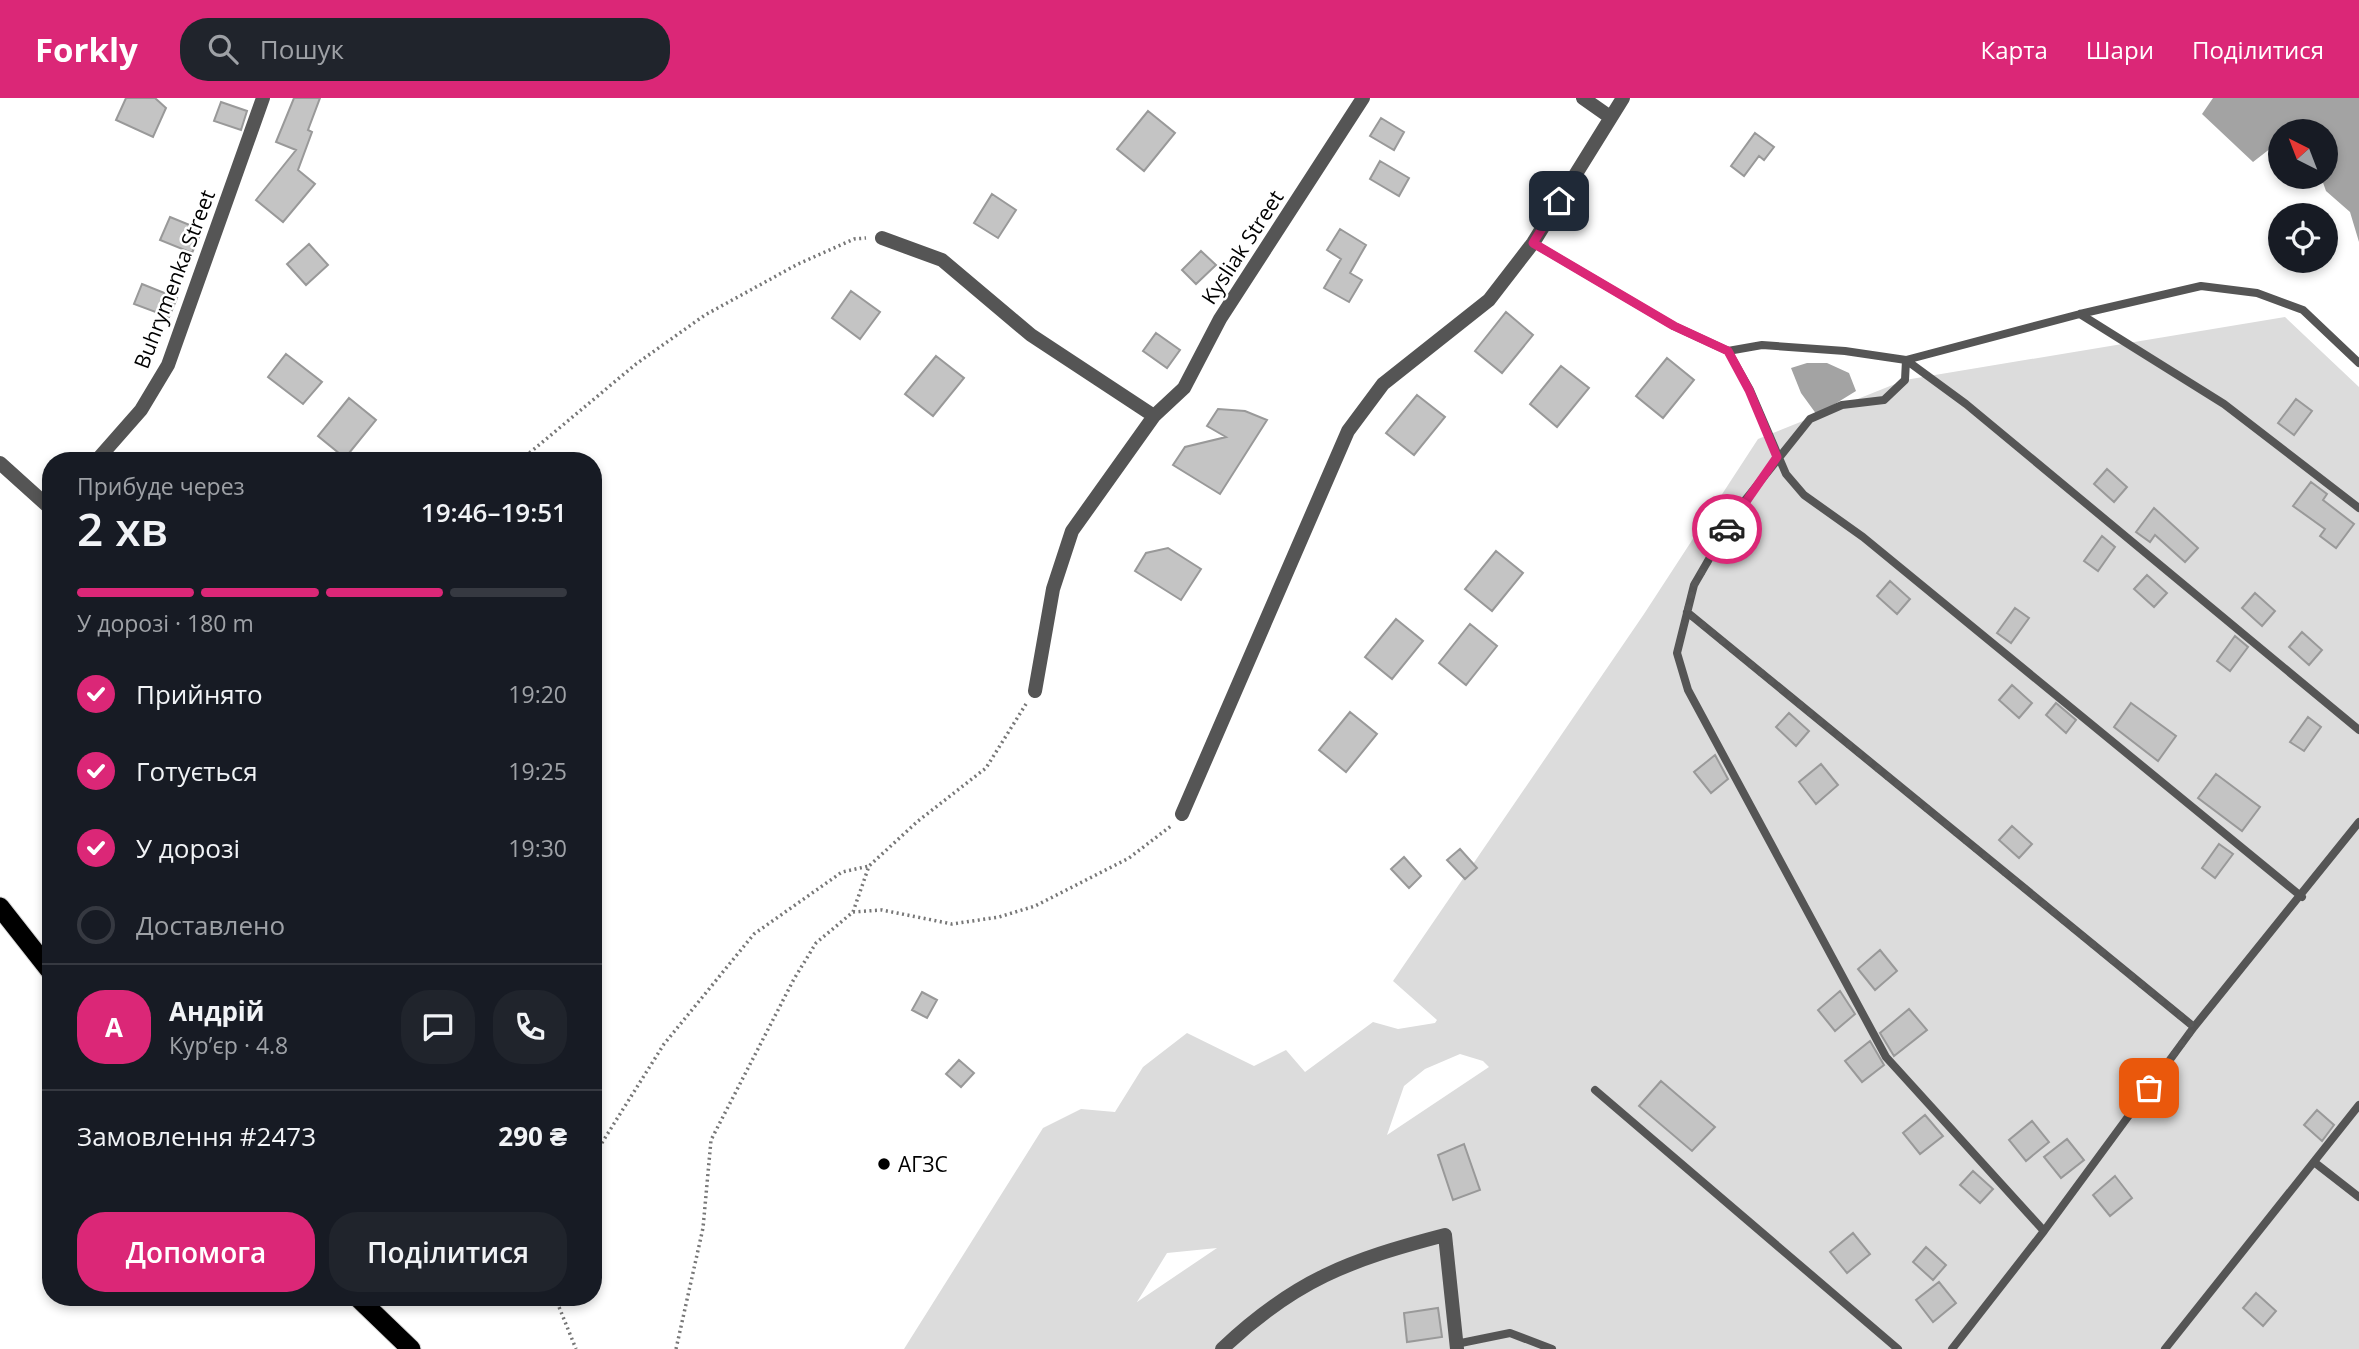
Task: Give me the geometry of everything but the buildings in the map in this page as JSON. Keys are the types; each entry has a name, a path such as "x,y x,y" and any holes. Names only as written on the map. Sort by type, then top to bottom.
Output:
{"highway":[{"path":"0,907 42,961"},
{"path":"366,1306 411,1349"}],"street":[{"name":"Buhrymenka Street","path":"104,452 141,410 169,365 263,98"},
{"name":"Kysliak Street","path":"1035,691 1053,589 1072,531 1154,416 1184,388 1220,319 1363,98"},
{"path":"1583,98 1610,117"},
{"path":"1182,814 1348,431 1383,384 1489,300 1533,243 1623,98"},
{"path":"882,238 942,260 1031,335 1154,416"},
{"path":"0,463 42,501"},
{"path":"1222,1349 1278,1301 1325,1274 1365,1258 1445,1236 1456,1346"}],"lane":[{"path":"1533,243 1674,326 1728,351 1762,345 1844,351 1906,360 2080,314 2201,286 2258,293 2303,310 2359,363"},
{"path":"2080,314 2224,404 2359,508"},
{"path":"1728,351 1749,390 1777,457 1786,474 1804,495 1863,537 2302,897"},
{"path":"1906,360 1905,380 1884,400 1842,405 1810,419 1777,457 1738,509 1700,574 1677,653 1688,690 1886,1057 2044,1231"},
{"path":"1906,360 1966,404 2359,730"},
{"path":"1687,612 2194,1027"},
{"path":"1952,1349 2044,1231 2194,1027 2302,897 2359,822"},
{"path":"1595,1090 1898,1349"},
{"path":"2165,1349 2359,1105"},
{"path":"2314,1162 2359,1197"},
{"path":"1456,1346 1510,1333 1552,1349"}],"path":[{"path":"531,452 636,364 705,314 798,264 854,239 882,238"},
{"path":"676,1349 703,1228 711,1140 816,943 853,912 869,866 918,821 986,768 1035,691"},
{"path":"853,912 883,910 952,924 999,917 1035,906 1129,858 1161,836 1182,814"},
{"path":"602,1143 664,1044 754,934 842,872 869,866"},
{"path":"559,1306 576,1349"}],"shaded area":[{"path":"2213,98 2359,98 2359,242 2350,212 2325,189 2338,189 2338,119 2268,119 2268,150 2253,162 2202,114"},
{"path":"2285,317 2359,387 2359,1349 904,1349 1043,1128 1081,1109 1115,1112 1143,1067 1187,1033 1254,1066 1286,1050 1305,1072 1373,1022 1398,1029 1435,1023 1437,1020 1393,981 1644,614 1758,439 1905,380","holes":["1460,1054 1483,1061 1489,1067 1387,1135 1404,1086 1425,1069","1217,1248 1137,1302 1167,1253"]},
{"path":"1807,363 1827,363 1849,373 1856,391 1817,415 1801,393 1791,368"}],"way so far":[{"path":"1727,529 1694,585 1687,612 2194,1027 2149,1088"}],"place":[{"name":"АГЗС","path":"884,1164"}],"route":[{"path":"1559,201 1533,243 1674,326 1728,351 1749,390 1777,457 1738,509 1727,529"}]}
